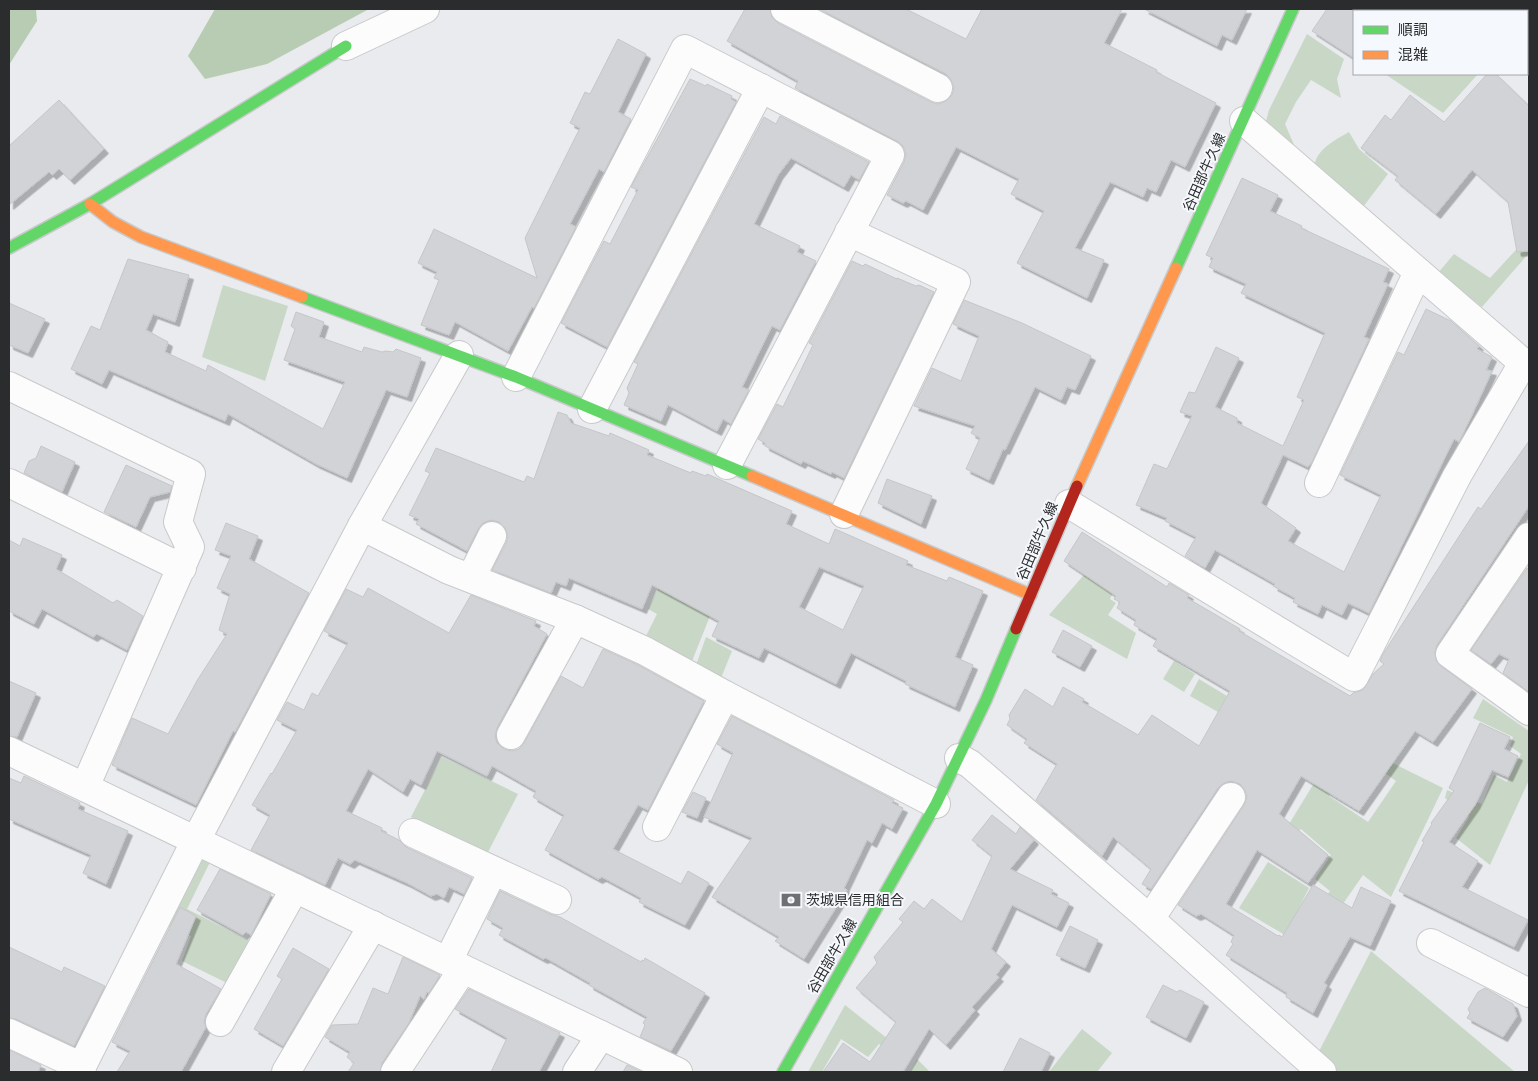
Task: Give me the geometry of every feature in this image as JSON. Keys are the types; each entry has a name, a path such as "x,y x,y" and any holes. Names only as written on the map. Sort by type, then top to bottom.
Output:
{"street":[{"path":"9,248 90,204 346,46 425,9"},
{"path":"785,9 938,88"},
{"name":"谷田部牛久線","path":"783,1072 936,804 959,758 986,700 1069,504 1244,121 1293,9"},
{"path":"516,377 686,49 890,155 727,465"},
{"path":"592,409 761,88"},
{"path":"1069,504 1354,677 1456,476 1526,366 1244,121"},
{"path":"90,204 113,222 141,237 516,377 844,514 1030,595"},
{"path":"844,514 956,282 849,232"},
{"path":"1319,483 1418,272"},
{"path":"9,1033 80,1070 196,840 362,526 458,355"},
{"path":"9,386 191,474 178,522 190,547 85,786"},
{"path":"9,483 182,568"},
{"path":"362,526 449,570 575,619 645,652 936,804"},
{"path":"470,578 492,536"},
{"path":"1529,537 1450,654 1529,711"},
{"path":"512,735 575,619"},
{"path":"657,827 725,695"},
{"path":"9,751 678,1072"},
{"path":"959,758 970,764 1150,919 1322,1072"},
{"path":"1150,919 1231,797"},
{"path":"413,833 557,900"},
{"path":"395,1072 456,965 493,871"},
{"path":"220,1022 295,888"},
{"path":"286,1072 373,925"},
{"path":"1430,943 1529,993"},
{"path":"577,1072 601,1035"}],"green space":[{"path":"9,9 36,9 37,21 9,65"},
{"path":"215,9 369,9 267,64 205,79 188,56"},
{"path":"1383,9 1440,10 1386,10"},
{"path":"1307,34 1344,59 1337,79 1341,98 1311,80 1296,102 1285,124 1295,147 1292,150 1265,125 1269,110"},
{"path":"1386,75 1477,75 1443,113"},
{"path":"1349,132 1359,149 1388,174 1363,207 1314,170 1317,157 1321,152 1331,143"},
{"path":"1525,240 1529,244 1529,253 1482,307 1438,273 1454,254 1490,278"},
{"path":"223,285 288,306 265,381 202,357"},
{"path":"1090,568 1114,591 1110,599 1116,603 1108,615 1136,633 1127,659 1049,615"},
{"path":"659,587 712,611 692,661 644,640 657,614 648,609"},
{"path":"706,637 732,651 721,678 696,665"},
{"path":"1174,661 1195,674 1184,692 1163,679"},
{"path":"1199,679 1227,696 1218,712 1190,696"},
{"path":"1483,699 1529,731 1529,780 1490,865 1456,838 1469,817 1445,798 1447,790 1482,804 1494,775 1507,782 1521,754 1510,746 1513,737 1473,718"},
{"path":"1344,739 1443,788 1391,897 1363,875 1320,937 1307,948 1239,908 1268,862 1309,888 1299,908 1311,917 1330,891 1315,879 1331,855 1301,829 1294,835 1286,829 1319,775 1335,786 1329,796 1368,822 1396,781 1341,741"},
{"path":"442,757 518,794 485,858 411,817"},
{"path":"204,856 211,860 187,909 252,942 227,983 182,961 191,936 168,926 198,864"},
{"path":"1371,951 1515,1072 1331,1072 1315,1059"},
{"path":"845,1005 912,1058 907,1064 879,1044 868,1057 841,1039 822,1072 808,1072"},
{"path":"1082,1029 1112,1053 1097,1072 1049,1072"},
{"path":"917,1059 930,1072 910,1072"}],"building":[{"path":"745,9 770,9 772,17 778,23 938,104 946,101 952,95 954,87 946,74 819,9 906,9 966,39 982,9 1122,9 1104,43 1216,103 1185,167 1171,160 1156,192 1147,188 1143,197 1110,182 1075,248 1104,260 1087,298 1017,263 1044,211 1011,194 1019,179 956,147 923,210 906,201 903,203 887,195 904,162 906,154 903,146 897,141 795,88 798,81 727,41"},
{"path":"1144,9 1247,9 1232,40 1222,35 1217,46"},
{"path":"1327,9 1354,9 1353,57 1312,31"},
{"path":"618,39 646,54 618,112 631,119 604,172 599,169 570,224 576,227 534,308 532,307 508,351 455,322 449,335 421,325 439,280 434,278 437,272 418,263 434,229 537,278 525,238 580,128 570,123 585,92 590,94"},
{"path":"1486,75 1497,75 1529,106 1529,251 1517,252 1508,202 1472,170 1436,214 1395,180 1398,176 1361,148 1385,115 1391,120 1410,95 1444,122"},
{"path":"690,79 706,86 707,84 732,96 731,99 736,102 607,347 561,323 604,241 610,244 638,190 631,187"},
{"path":"59,100 104,149 70,180 59,169 52,175 49,172 9,205 9,146"},
{"path":"780,116 869,162 859,180 851,175 844,187 791,158 778,175 754,224 800,246 797,252 816,261 780,330 772,326 742,387 749,390 731,424 723,419 717,431 668,405 661,421 624,405 629,393 627,388 638,364 634,362 764,117 776,124"},
{"path":"1242,178 1278,195 1270,211 1302,226 1301,228 1389,269 1383,282 1388,284 1364,337 1369,339 1312,462 1308,467 1283,455 1261,503 1296,528 1288,541 1344,572 1381,495 1340,475 1398,352 1404,355 1426,309 1451,321 1479,346 1477,349 1492,357 1486,370 1492,371 1472,415 1459,442 1454,439 1369,613 1348,603 1342,615 1322,605 1318,614 1293,602 1295,598 1273,586 1275,584 1215,550 1205,568 1185,556 1196,537 1165,521 1167,518 1136,505 1154,464 1167,469 1192,416 1180,412 1189,392 1195,393 1216,347 1239,358 1215,407 1237,418 1237,423 1283,446 1304,400 1297,397 1325,333 1241,293 1246,284 1209,267 1213,258 1206,255"},
{"path":"128,259 189,275 175,322 153,314 146,330 168,342 165,352 206,371 208,365 323,429 345,382 284,360 295,329 291,326 296,312 324,322 319,337 362,352 364,347 382,352 393,352 396,349 421,358 407,397 386,390 347,478 316,464 228,414 225,421 109,370 102,384 71,369 91,326 100,330"},
{"path":"852,261 863,266 865,264 897,279 916,286 919,285 934,292 844,478 803,461 801,464 765,446 765,443 758,439 777,404 783,407 813,345 809,343"},
{"path":"964,300 1022,323 1091,356 1075,390 1067,387 1061,400 1035,387 989,480 966,469 980,438 971,433 975,426 914,406 932,368 961,381 979,336 953,324"},
{"path":"9,303 45,319 28,353 9,345"},
{"path":"558,412 567,415 571,423 609,436 610,433 649,450 647,455 691,473 692,471 706,476 707,474 792,511 786,524 829,544 835,529 908,561 906,565 947,581 949,577 983,591 955,657 973,665 955,707 905,684 906,681 851,653 836,684 764,648 759,658 712,636 719,621 652,585 642,609 569,578 566,586 556,582 551,593 492,570 508,536 505,528 499,522 491,520 483,523 467,551 416,524 419,519 409,515 430,473 425,471 436,448 524,482 527,476 534,479","holes":["819,567 864,586 843,630 799,607"]},
{"path":"1529,441 1529,506 1437,645 1435,652 1436,660 1441,666 1472,689 1433,742 1415,731 1359,811 1301,776 1279,814 1328,855 1308,883 1257,850 1226,904 1282,937 1313,885 1352,908 1361,887 1391,901 1370,946 1350,937 1324,983 1327,985 1313,1013 1286,997 1287,993 1226,955 1233,944 1231,942 1234,935 1201,914 1196,916 1178,905 1244,805 1247,797 1245,790 1240,784 1231,781 1224,783 1218,788 1151,889 1142,884 1151,869 1113,837 1102,856 1036,800 1057,764 1024,743 1027,739 1007,725 1010,719 1009,715 1025,689 1053,707 1063,687 1084,699 1082,702 1138,735 1152,715 1199,746 1230,691 1153,646 1157,639 1134,625 1136,620 1117,608 1120,602 1114,599 1116,596 1064,561 1082,532 1167,587 1169,583 1189,595 1187,598 1240,629 1239,631 1350,696 1363,690 1373,674 1384,664 1380,661 1383,654 1478,507 1481,509"},
{"path":"41,446 75,462 62,492 24,473 29,461 36,458"},
{"path":"126,465 172,486 170,492 150,497 136,527 104,512"},
{"path":"887,479 932,496 921,524 878,503"},
{"path":"226,523 258,536 249,559 309,593 235,732 233,731 196,805 112,765 132,718 168,734 198,679 227,634 219,630 230,594 217,588 231,556 215,550"},
{"path":"23,538 62,555 56,569 113,603 117,600 143,616 127,650 97,634 93,637 42,609 34,624 9,611 9,540 20,546"},
{"path":"1527,568 1529,569 1529,692 1503,673 1509,659 1499,654 1491,664 1471,650"},
{"path":"368,588 449,633 471,595 536,621 534,626 547,634 497,728 495,736 497,743 504,749 512,751 519,749 524,743 561,676 583,688 603,649 638,665 704,701 648,810 638,805 613,849 681,884 688,871 709,883 685,925 639,902 641,898 602,877 598,879 545,850 564,815 533,797 536,791 492,766 487,776 437,751 421,785 410,779 403,792 368,769 346,811 382,828 381,831 399,840 406,847 472,878 464,894 449,887 444,898 437,894 431,896 355,860 350,864 338,858 325,885 251,850 270,815 252,805 297,730 277,720 287,702 304,710 312,693 318,696 348,643 324,631 346,589 363,597"},
{"path":"1063,630 1092,646 1080,667 1052,652"},
{"path":"9,681 36,693 17,737 9,736"},
{"path":"732,716 894,800 892,803 903,808 892,829 882,823 872,843 867,840 844,888 847,890 804,959 775,941 779,937 712,897 752,838 704,817 733,753 717,744"},
{"path":"1480,723 1510,737 1504,749 1518,756 1508,777 1492,770 1475,805 1449,842 1478,861 1462,887 1528,920 1514,947 1399,891 1424,842 1422,841 1431,823 1454,791 1449,788"},
{"path":"24,776 80,803 78,809 128,831 106,884 83,873 91,855 9,819 9,778 21,783"},
{"path":"693,792 706,798 697,818 682,812"},
{"path":"992,815 1016,834 1020,827 1034,840 1010,869 1053,890 1051,894 1069,903 1057,927 1012,905 991,949 1006,962 996,975 999,977 972,1007 975,1010 946,1045 929,1029 903,1072 823,1072 843,1043 870,1062 896,1022 856,988 877,963 874,957 903,922 899,919 914,901 924,909 932,899 962,922 992,856 972,840"},
{"path":"220,869 271,894 251,935 246,932 243,935 197,910"},
{"path":"500,891 560,917 641,962 645,958 705,993 671,1051 640,1037 645,1025 643,1023 647,1017 589,985 590,983 546,958 543,959 499,935 503,928 487,919"},
{"path":"180,907 196,916 176,964 221,989 206,1014 204,1022 206,1027 181,1072 117,1072 130,1051 112,1042"},
{"path":"1070,926 1098,940 1085,968 1056,955"},
{"path":"9,947 62,972 64,967 105,986 74,1046 16,1019 9,1018"},
{"path":"293,948 329,969 283,1046 254,1029 282,979 277,976"},
{"path":"403,957 440,975 424,999 420,996 409,1023 382,1063 380,1072 348,1072 354,1063 347,1057 350,1052 325,1037 332,1025 358,1024 373,988 388,994"},
{"path":"1163,985 1177,992 1180,990 1204,1002 1186,1038 1146,1017"},
{"path":"1485,988 1513,1004 1517,1016 1503,1037 1467,1018 1470,1013 1468,1009 1478,992"},
{"path":"469,989 560,1033 539,1072 491,1072 507,1038 455,1009"},
{"path":"1020,1038 1050,1053 1041,1072 1003,1072"},
{"path":"9,1050 41,1065 38,1072 9,1072"},
{"path":"627,1065 642,1072 623,1072"}],"traffic: fast":[{"path":"1176,268 1293,9"},
{"path":"9,248 90,204 346,46"},
{"path":"302,297 516,377 752,476"},
{"path":"783,1072 936,804 986,700 1016,629"}],"traffic: slow":[{"path":"90,204 113,222 141,237 302,297"},
{"path":"1077,486 1176,268"},
{"path":"752,476 1031,595"}],"traffic: jam":[{"path":"1016,629 1077,486"}],"place":[{"name":"茨城県信用組合","path":"791,900"}]}
